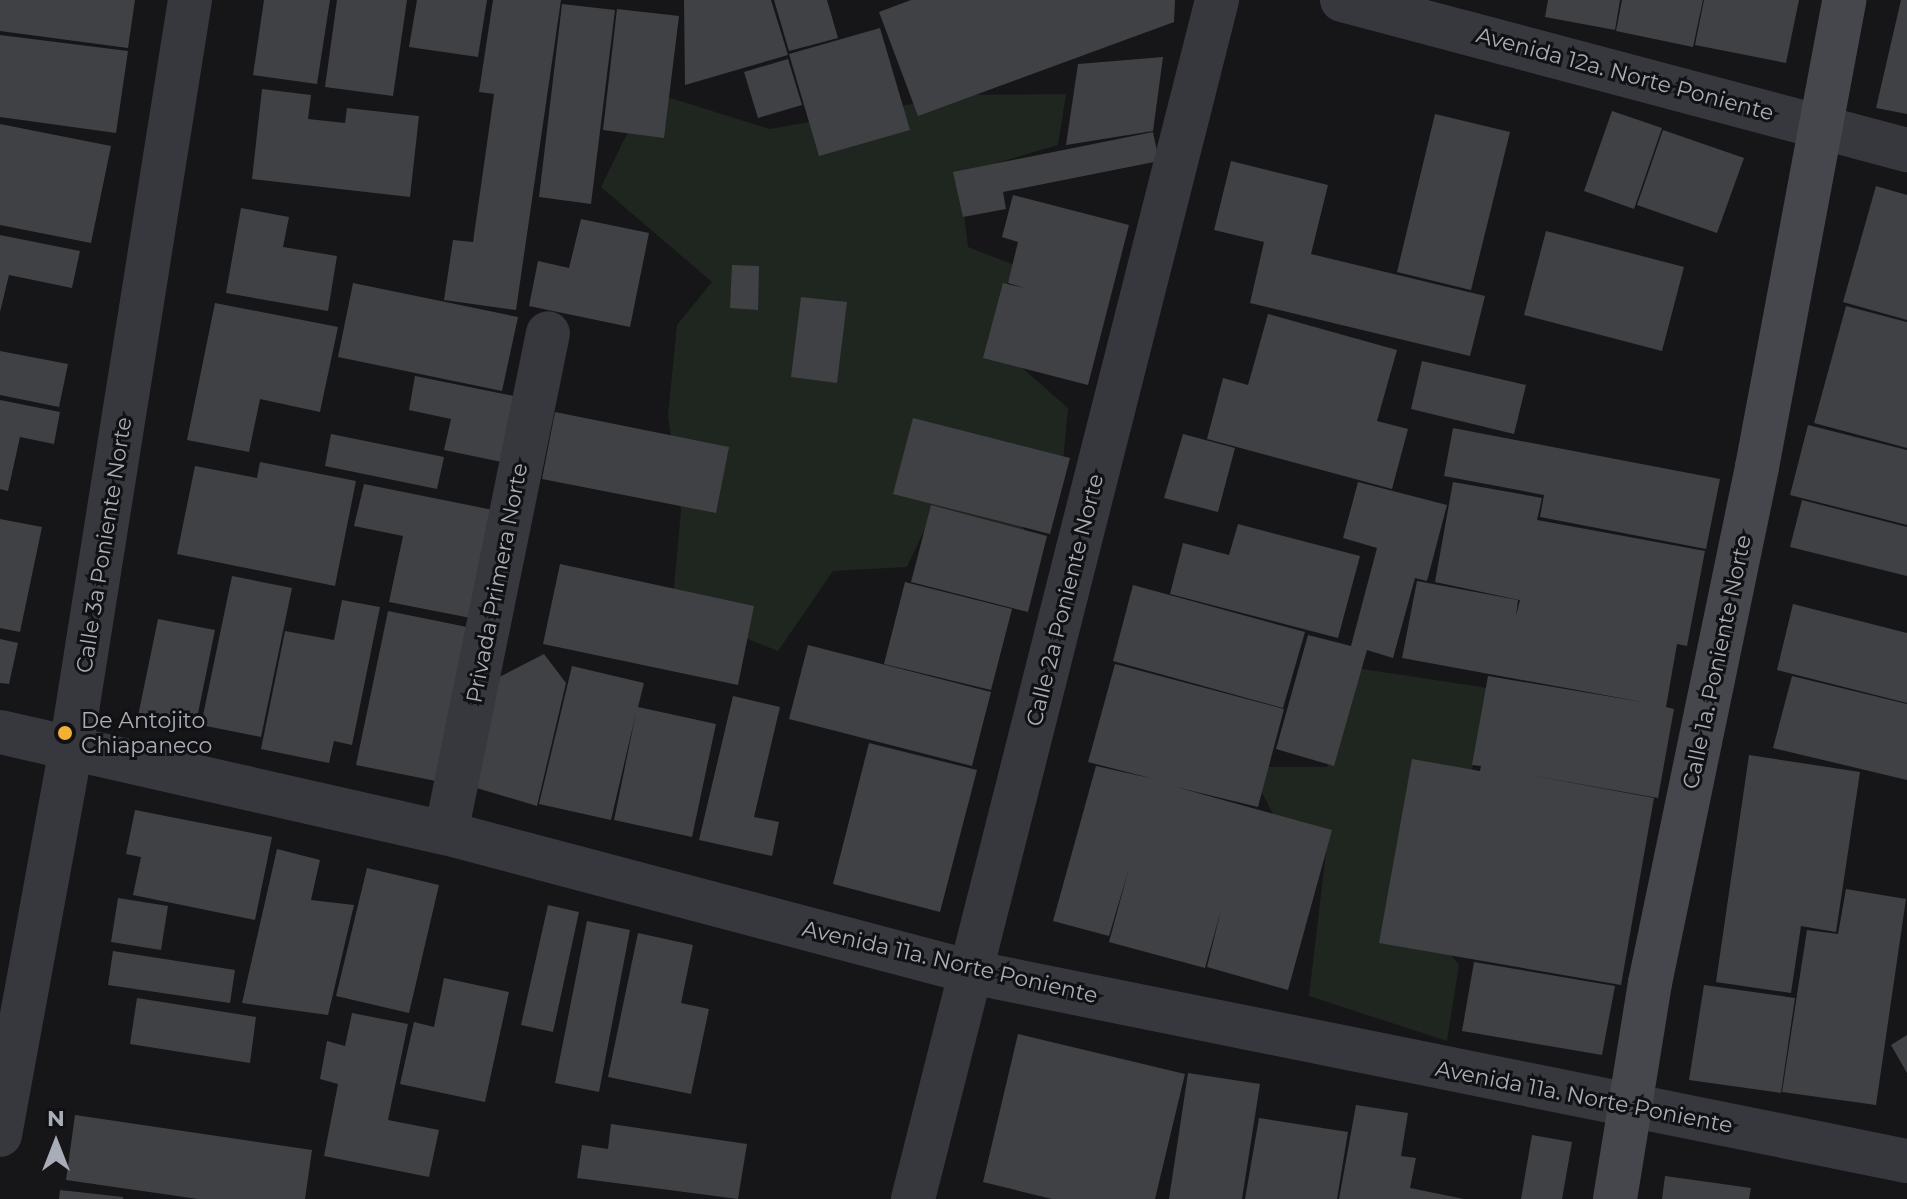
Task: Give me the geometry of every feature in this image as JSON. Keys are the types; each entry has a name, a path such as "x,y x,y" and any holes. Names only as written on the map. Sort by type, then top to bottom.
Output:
{"main road":[{"name":"Calle 1a. Poniente Norte","path":"1615,1199 1650,983 1757,467 1844,0"}],"street":[{"name":"Calle 3a Poniente Norte","path":"0,1135 71,748 190,0"},
{"name":"Calle 2a Poniente Norte","path":"913,1199 1217,0"},
{"name":"Avenida 12a. Norte Poniente","path":"1342,0 1907,150"},
{"name":"Privada Primera Norte","path":"446,833 548,333"},
{"name":"Avenida 11a. Norte Poniente","path":"0,732 446,833 971,972 1907,1161"}],"shaded area":[{"path":"648,91 770,129 963,95 1066,94 1058,145 959,174 968,247 1014,265 988,338 1068,408 1063,462 957,445 1043,553 1001,602 934,509 907,567 833,571 778,651 672,609 681,511 668,415 677,325 712,282 601,187"},
{"path":"1356,668 1494,689 1459,817 1396,887 1459,965 1447,1041 1309,996 1327,844 1280,828 1249,767 1327,767 1340,743"}],"building":[{"path":"0,0 135,0 128,48 0,31"},
{"path":"264,0 330,0 317,84 253,75"},
{"path":"337,0 407,0 393,96 325,87"},
{"path":"417,0 487,0 478,57 409,47"},
{"path":"493,0 561,0 516,310 444,300 453,240 473,242 494,94 479,92"},
{"path":"684,0 771,0 788,55 685,85"},
{"path":"774,0 827,0 838,38 789,51"},
{"path":"911,0 1175,0 1174,22 918,116 879,12"},
{"path":"1548,0 1620,0 1615,30 1545,17"},
{"path":"1622,0 1703,0 1693,47 1616,31"},
{"path":"1704,0 1799,0 1786,63 1695,45"},
{"path":"1901,0 1907,0 1907,114 1876,108"},
{"path":"562,4 615,10 591,204 539,197"},
{"path":"617,9 679,16 664,138 603,130"},
{"path":"880,28 910,130 819,156 789,54"},
{"path":"0,35 128,51 116,133 0,117"},
{"path":"1163,57 1153,131 1066,145 1078,64"},
{"path":"788,59 802,105 758,118 744,72"},
{"path":"262,89 311,95 308,119 345,123 347,108 419,116 410,197 252,179"},
{"path":"1612,111 1662,128 1634,209 1584,191"},
{"path":"1435,114 1510,132 1471,290 1397,272"},
{"path":"0,124 111,146 91,243 0,225"},
{"path":"1663,130 1744,158 1717,233 1637,205"},
{"path":"1153,132 1159,161 1003,192 1006,209 963,217 953,172"},
{"path":"1231,161 1328,185 1311,254 1485,296 1470,356 1250,303 1264,242 1214,230"},
{"path":"1876,186 1907,195 1907,320 1843,302"},
{"path":"1013,195 1129,225 1088,385 983,358 1003,283 1025,288 1008,283 1018,242 1002,237"},
{"path":"241,208 289,217 283,247 337,256 328,311 226,293"},
{"path":"581,219 649,233 630,327 529,306 538,261 569,268"},
{"path":"1546,231 1684,267 1662,351 1524,315"},
{"path":"0,235 80,251 72,288 9,275 0,312"},
{"path":"732,265 759,266 758,310 730,308"},
{"path":"353,283 518,317 502,391 338,357"},
{"path":"801,297 847,302 837,383 791,377"},
{"path":"215,303 338,327 320,412 260,399 249,452 187,440"},
{"path":"1846,306 1907,322 1907,448 1814,423"},
{"path":"1268,314 1397,350 1377,421 1408,429 1392,489 1207,439 1223,378 1248,385"},
{"path":"0,351 68,364 59,407 0,395"},
{"path":"1422,361 1526,385 1514,434 1411,409"},
{"path":"415,376 529,399 516,465 444,450 451,419 409,410"},
{"path":"0,400 60,412 54,444 20,437 8,491 0,489"},
{"path":"555,412 729,447 716,513 542,479"},
{"path":"913,418 1070,458 1050,534 893,494"},
{"path":"1808,425 1907,450 1907,525 1790,495"},
{"path":"1453,428 1720,479 1706,549 1540,517 1544,495 1444,476"},
{"path":"331,434 444,457 437,489 325,466"},
{"path":"1183,434 1235,448 1218,512 1164,498"},
{"path":"260,462 356,481 335,586 177,554 195,466 257,478"},
{"path":"1358,482 1447,505 1427,581 1415,578 1393,658 1367,650 1334,766 1276,749 1308,635 1351,646 1377,548 1343,538"},
{"path":"1453,482 1542,498 1537,520 1705,551 1687,646 1677,644 1666,707 1674,709 1658,798 1508,771 1654,798 1621,985 1379,943 1412,759 1480,771 1481,766 1472,765 1488,676 1648,703 1402,658 1417,581 1518,600 1516,616 1520,600 1435,582"},
{"path":"364,484 498,511 476,619 389,602 403,536 354,526"},
{"path":"1802,500 1907,527 1907,576 1790,547"},
{"path":"931,505 1047,536 1028,612 911,582"},
{"path":"0,519 42,527 20,632 0,628"},
{"path":"1238,524 1360,556 1338,638 1170,594 1183,543 1229,555"},
{"path":"560,564 754,606 738,685 543,644"},
{"path":"232,576 292,588 261,737 201,725"},
{"path":"905,582 1012,609 991,690 884,664"},
{"path":"1133,585 1305,632 1283,708 1113,661"},
{"path":"342,600 380,607 352,745 334,741 329,763 261,749 285,631 334,640"},
{"path":"1793,604 1907,633 1907,703 1777,670"},
{"path":"388,611 477,629 446,783 356,765"},
{"path":"158,619 215,630 195,728 138,716"},
{"path":"0,639 18,643 9,684 0,683"},
{"path":"808,645 991,692 972,766 789,719"},
{"path":"544,654 566,683 537,806 470,786 484,685"},
{"path":"1115,664 1284,709 1258,807 1176,787 1332,830 1288,990 1207,967 1221,910 1205,968 1109,942 1129,868 1109,936 1053,921 1096,766 1154,779 1088,762"},
{"path":"572,666 644,683 638,707 716,724 692,837 614,820 636,713 611,820 539,804"},
{"path":"1792,676 1907,704 1907,780 1773,748"},
{"path":"733,696 780,707 754,817 779,822 772,856 699,840"},
{"path":"869,743 977,770 940,912 833,884"},
{"path":"1749,755 1860,772 1836,932 1801,926 1791,993 1716,982"},
{"path":"135,810 272,837 255,920 133,895 141,857 126,854"},
{"path":"277,849 320,860 311,900 354,905 328,1015 242,1003"},
{"path":"367,868 439,885 409,1013 336,996"},
{"path":"1846,889 1906,899 1876,1105 1782,1092 1807,930 1838,934"},
{"path":"118,898 168,906 161,950 111,942"},
{"path":"548,905 579,912 553,1032 521,1025"},
{"path":"587,921 630,930 599,1092 555,1083"},
{"path":"638,933 693,945 681,1003 709,1009 691,1094 608,1077"},
{"path":"113,951 235,970 230,1003 108,985"},
{"path":"1474,962 1615,986 1602,1055 1462,1031"},
{"path":"444,978 509,992 485,1102 400,1084 414,1022 434,1027"},
{"path":"1704,985 1795,998 1781,1093 1689,1080"},
{"path":"137,998 256,1017 250,1063 130,1044"},
{"path":"352,1013 408,1024 388,1120 439,1130 429,1177 324,1156 338,1084 320,1079 327,1041 345,1046"},
{"path":"1018,1034 1185,1074 1155,1199 1052,1199 983,1182"},
{"path":"1907,1035 1907,1073 1891,1045"},
{"path":"1188,1073 1260,1084 1242,1199 1169,1199"},
{"path":"1356,1105 1408,1113 1401,1156 1416,1158 1410,1188 1464,1199 1339,1199"},
{"path":"75,1115 312,1150 305,1199 198,1199 66,1180"},
{"path":"1259,1118 1348,1132 1337,1199 1245,1199"},
{"path":"611,1124 747,1144 738,1199 577,1178 582,1145 608,1149"},
{"path":"1532,1135 1572,1142 1562,1199 1521,1199"},
{"path":"1665,1176 1751,1188 1749,1199 1662,1199"},
{"path":"60,1190 123,1197 123,1199 59,1199"}],"place":[{"name":"De Antojito Chiapaneco","path":"65,733"}]}
